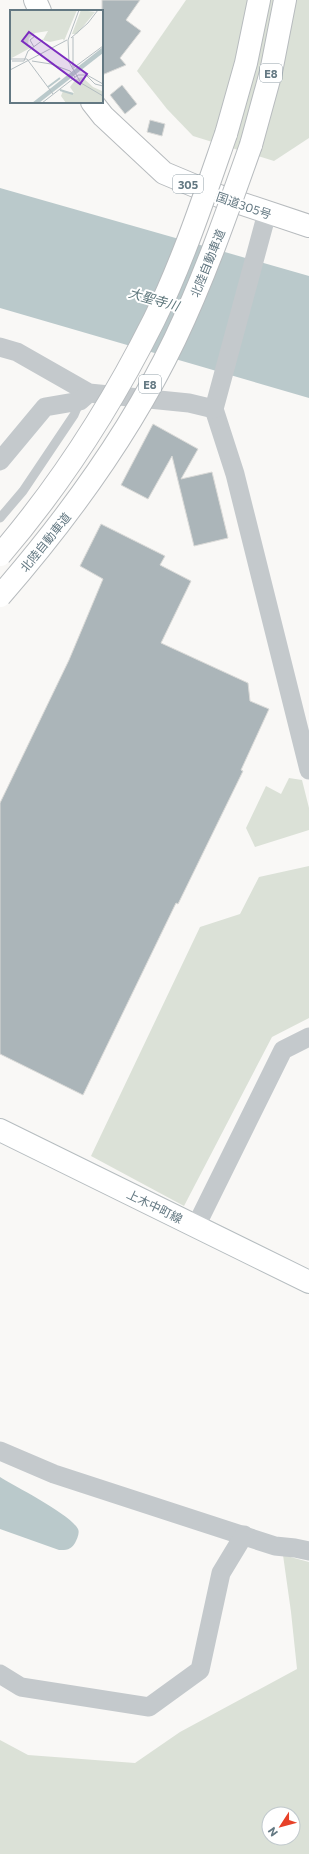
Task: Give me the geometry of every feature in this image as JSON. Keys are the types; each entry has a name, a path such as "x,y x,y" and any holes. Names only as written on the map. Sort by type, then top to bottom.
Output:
{"main road":[{"name":"E8","path":"0,555 57,481 87,438 127,370 154,319 200,211 226,134 246,63 258,0"},
{"name":"北陸自動車道","path":"0,596 35,555 78,500 116,443 174,340 201,281 224,222 251,145 271,72 285,0"},
{"name":"国道305号","path":"93,103 103,116 164,173 219,196 264,221 309,226"},
{"name":"上木中町線","path":"0,1130 309,1282"}],"street":[{"path":"264,221 214,409 235,474 309,770"},
{"path":"0,347 17,352 85,397"},
{"path":"0,461 45,407 85,397 189,404 214,409"},
{"path":"196,1226 284,1050 309,1037"},
{"path":"0,1451 54,1474 275,1546 295,1548 309,1552"},
{"path":"0,1674 21,1687 149,1707 200,1670 221,1573 244,1535"}],"lane":[{"path":"0,518 23,491 85,397"}],"shaded area":[{"path":"186,0 309,0 309,138 274,161 193,136 167,109 137,71"},
{"path":"289,778 302,780 309,808 309,830 255,847 246,828 266,786 281,794"},
{"path":"309,866 309,1018 272,1037 184,1206 91,1156 200,927 240,914 259,877"},
{"path":"283,1555 309,1562 309,1854 0,1854 0,1740 28,1755 135,1763 180,1732 297,1669"}],"water":[{"name":"大聖寺川","path":"0,188 309,276 309,398 0,308"},
{"path":"0,1477 42,1501 73,1523 79,1532 72,1547 59,1550 0,1529"}],"building":[{"path":"102,0 140,0 126,20 141,31 120,58 126,65 103,75 103,10"},
{"path":"122,85 137,104 125,114 110,95"},
{"path":"150,120 165,124 162,136 147,132"},
{"path":"153,424 198,449 181,479 212,472 228,538 194,546 172,456 148,499 121,485"},
{"path":"101,524 165,556 160,565 191,581 161,643 248,683 250,701 269,709 241,770 243,771 178,904 176,903 83,1095 0,1054 0,803 69,660 103,579 80,566"}]}
